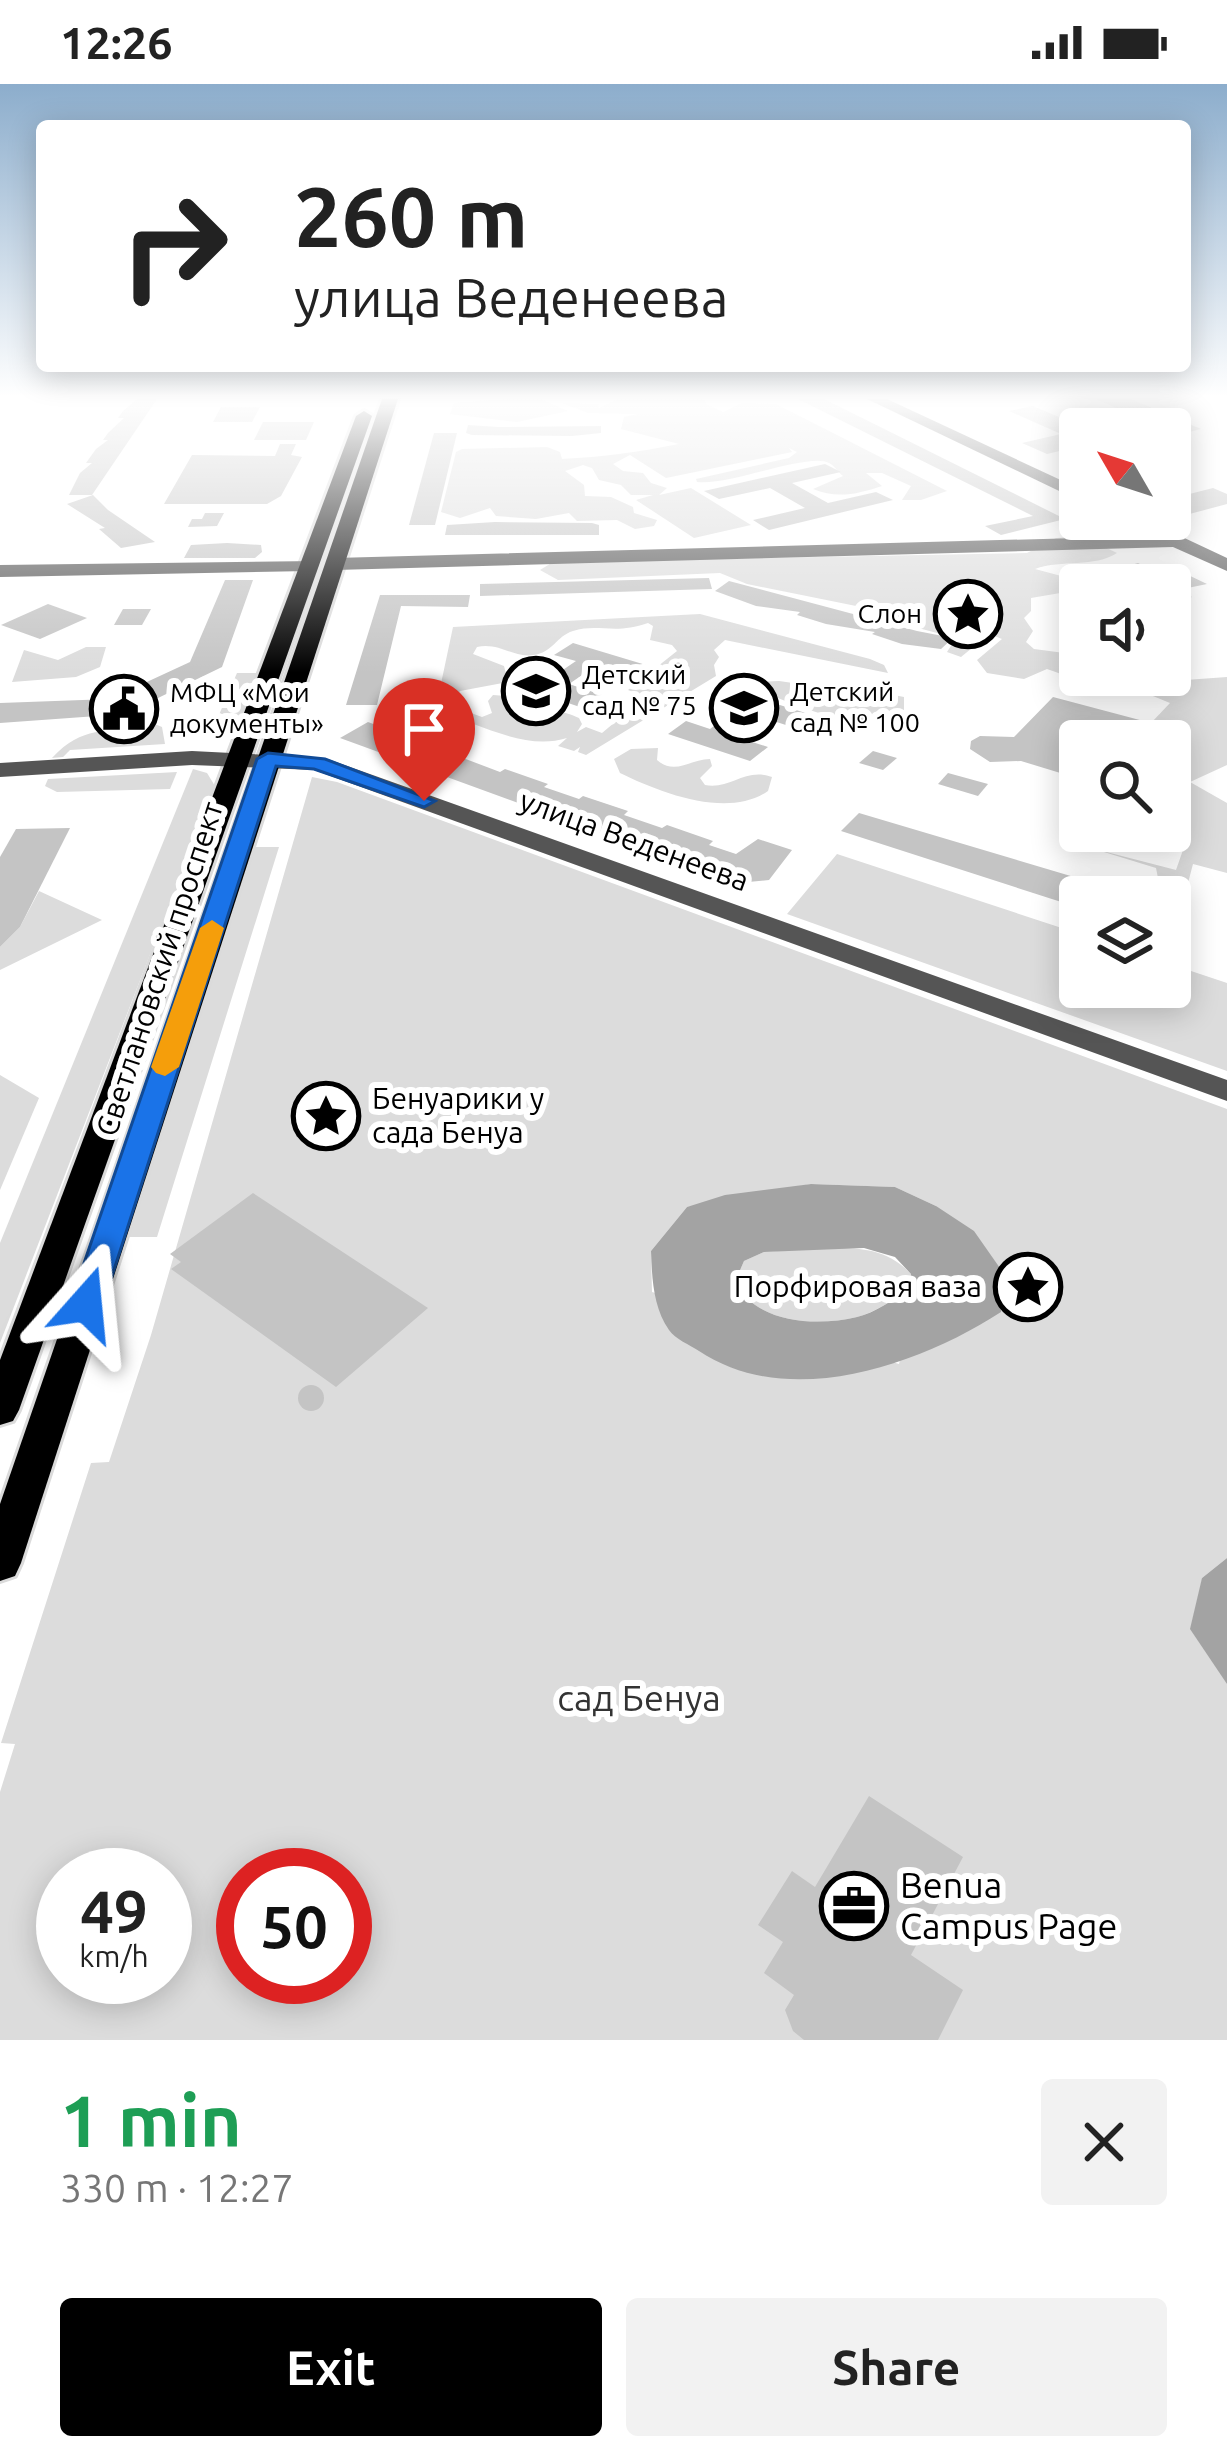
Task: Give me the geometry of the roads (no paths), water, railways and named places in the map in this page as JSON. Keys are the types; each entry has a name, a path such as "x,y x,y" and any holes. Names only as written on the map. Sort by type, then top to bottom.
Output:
{"main road":[{"name":"Светлановский проспект","path":"0,1563 253,759 309,565 336,490"},
{"name":"Светлановский проспект","path":"0,1410 359,490"}],"street":[{"path":"334,564 1177,541 1227,565"},
{"path":"0,571 309,565"},
{"name":"улица Веденеева","path":"0,770 253,759 317,763 1227,1091"}],"place":[{"name":"Слон","path":"968,614"},
{"name":"Детский сад № 75","path":"536,691"},
{"name":"Детский сад № 100","path":"744,708"},
{"name":"МФЦ «Мои документы»","path":"124,709"},
{"name":"Бенуарики у сада Бенуа","path":"326,1116"},
{"name":"Порфировая ваза","path":"1028,1287"},
{"name":"Benua Campus Page","path":"854,1906"}],"park label":[{"name":"сад Бенуа","path":"639,1698"}]}
